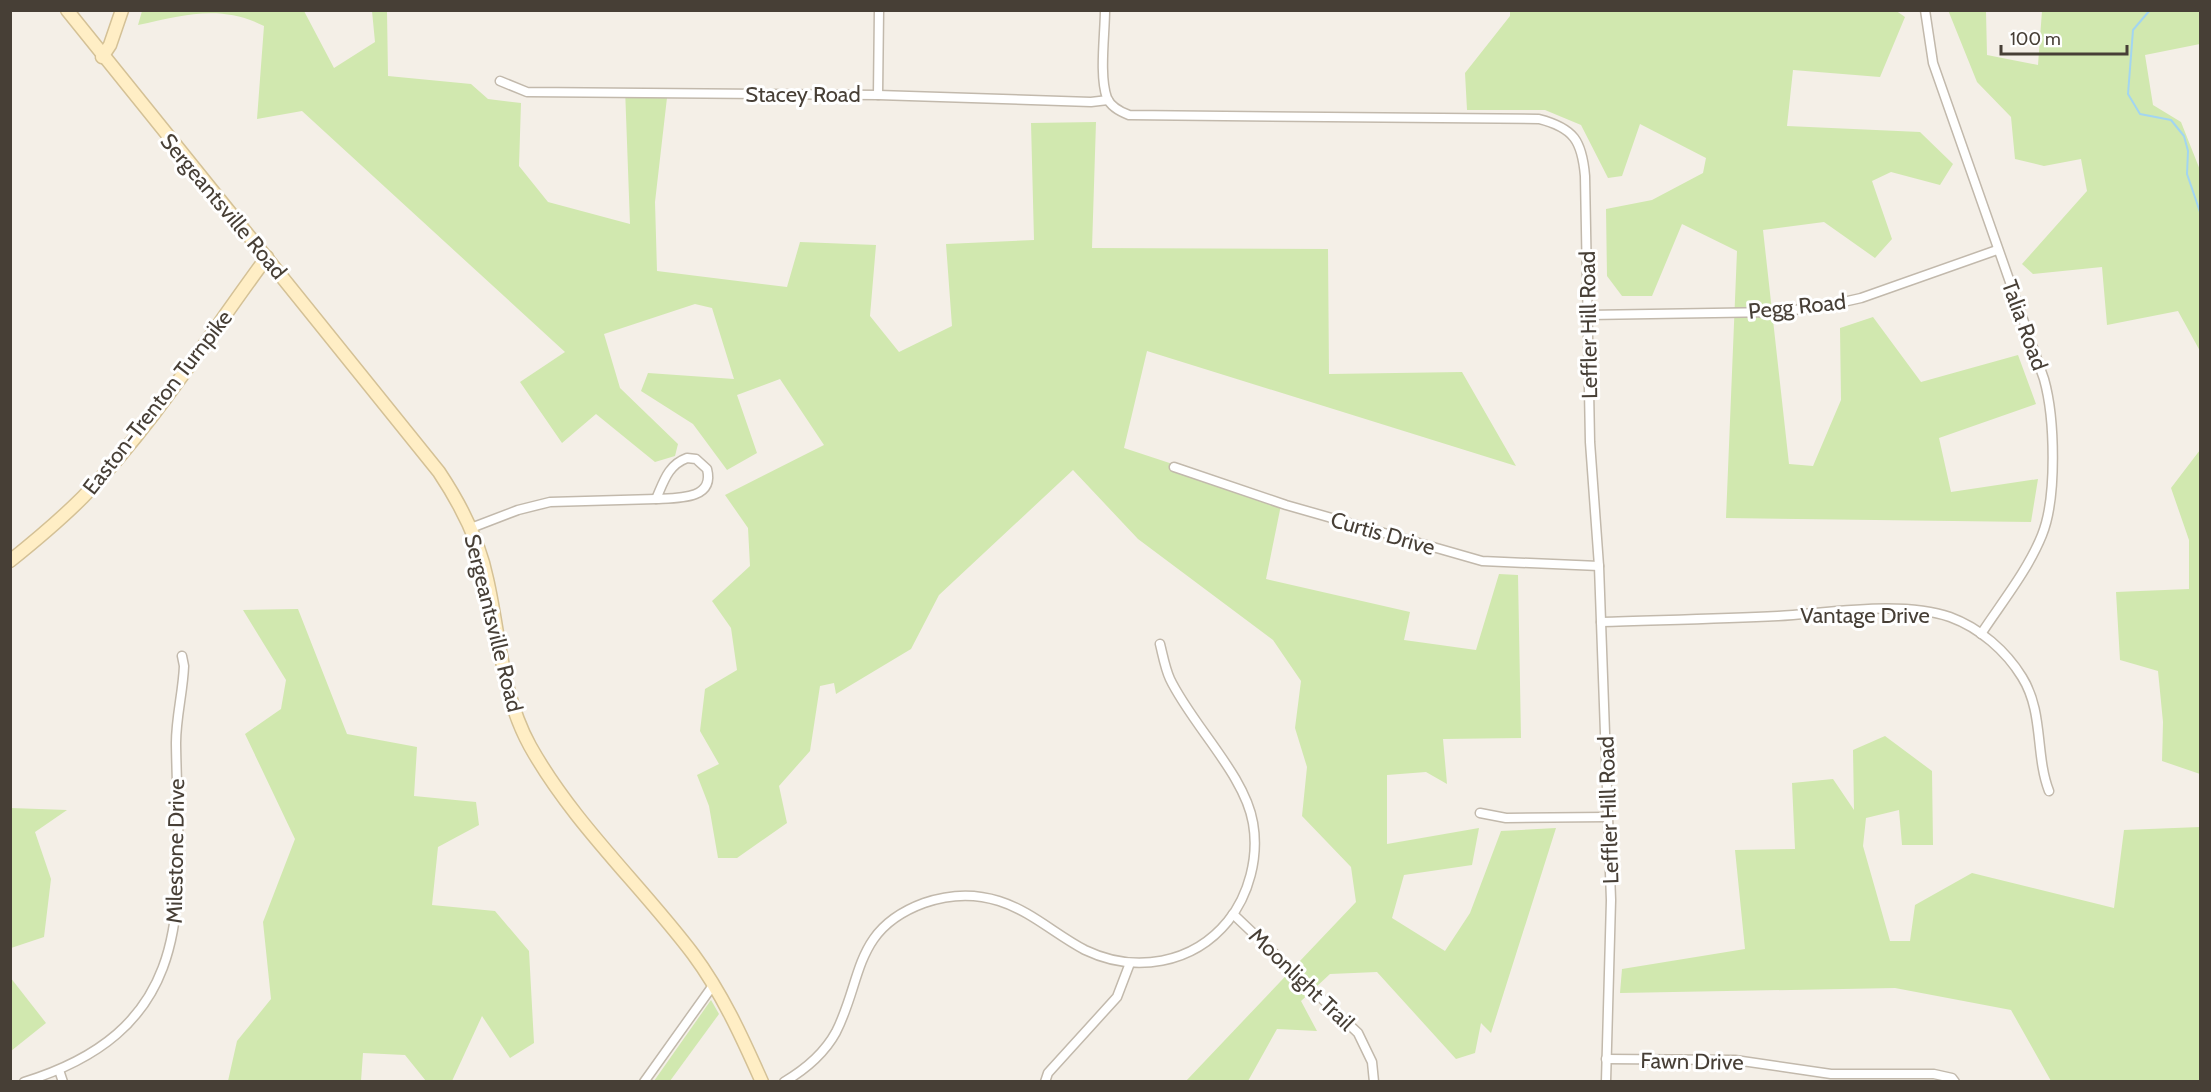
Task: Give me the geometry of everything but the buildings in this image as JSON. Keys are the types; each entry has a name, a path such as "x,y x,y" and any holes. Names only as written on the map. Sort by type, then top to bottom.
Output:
{"main road":[{"name":"Sergeantsville Road","path":"67,10 102,57 424,452 452,492 471,528 487,578 506,685 531,746 570,804 692,953 714,984 732,1015 762,1082"},
{"path":"102,57 110,45 122,10"},
{"name":"Easton-Trenton Turnpike","path":"10,561 66,513 97,482 192,363 267,257"}],"street":[{"path":"878,95 879,10"},
{"path":"1105,10 1104,68 1108,100"},
{"name":"Talia Road","path":"1925,10 1933,63 2048,392 2052,423 2051,488 2047,521 2038,546 1981,634"},
{"name":"Stacey Road","path":"500,81 527,92 878,95 1091,102 1108,100"},
{"name":"Leffler Hill Road","path":"1108,100 1119,111 1142,117 1539,119 1553,123 1575,136 1584,162 1591,463 1599,566 1608,817 1611,923 1606,1082"},
{"name":"Pegg Road","path":"1588,315 1776,312 1821,307 1862,298 1997,250"},
{"path":"471,528 518,510 550,502 656,499 699,494 708,483 707,469 696,459 676,462 669,470 656,499"},
{"name":"Curtis Drive","path":"1174,467 1286,505 1482,561 1599,566"},
{"name":"Vantage Drive","path":"1601,622 1907,610 1950,617 1981,634 2006,656 2024,679 2034,706 2041,771 2049,791"},
{"path":"784,1082 818,1057 835,1033 857,969 873,940 907,910 934,900 963,896 998,900 1021,910 1084,949 1130,963 1168,960 1192,952 1213,939 1233,914 1251,876 1255,849 1253,823 1245,796 1170,680 1160,644"},
{"name":"Milestone Drive","path":"24,1082 58,1070 102,1046 132,1018 156,983 172,942 180,886 176,735 184,666 182,656"},
{"path":"1480,813 1506,818 1608,817"},
{"name":"Moonlight Trail","path":"1233,914 1358,1033 1372,1062 1374,1082"},
{"path":"1045,1082 1048,1073 1117,997 1130,963"},
{"path":"644,1082 714,984"},
{"name":"Fawn Drive","path":"1606,1059 1736,1060 1831,1074 1934,1074 1952,1078 1955,1082"},
{"path":"58,1070 63,1082"}],"green space":[{"path":"1895,10 1905,17 1880,77 1793,70 1787,126 1920,132 1953,164 1940,185 1891,172 1872,181 1892,239 1875,258 1824,222 1763,230 1789,464 1813,466 1841,400 1840,328 1873,317 1921,382 2018,355 2036,404 1939,438 1951,492 2038,479 2031,522 1726,518 1737,251 1682,224 1652,296 1622,296 1607,276 1606,209 1652,200 1703,173 1706,158 1640,124 1622,176 1608,178 1581,125 1545,110 1467,110 1465,73 1510,16 1510,11"},
{"path":"1948,10 1986,11 1987,55 2038,65 2042,11 2200,11 2200,44 2145,55 2153,105 2181,122 2200,170 2200,351 2178,311 2107,325 2102,267 2033,274 2022,264 2087,191 2081,159 2044,166 2015,159 2011,117 1977,82"},
{"path":"142,11 304,11 334,68 375,42 372,11 387,11 388,76 471,84 488,99 521,103 519,166 548,202 630,224 625,88 668,89 655,202 657,271 787,287 800,242 876,245 870,316 899,352 952,326 946,244 1034,240 1031,123 1096,122 1092,248 1328,249 1329,374 1462,372 1516,466 1147,351 1124,448 1282,500 1266,579 1410,612 1404,640 1476,650 1499,574 1518,575 1521,738 1443,739 1447,784 1426,772 1387,775 1387,844 1479,828 1472,865 1404,875 1392,918 1445,951 1470,913 1501,831 1556,828 1491,1033 1481,1023 1475,1053 1456,1059 1377,972 1330,974 1301,1001 1317,1031 1277,1029 1248,1081 1186,1081 1356,902 1351,867 1302,816 1307,767 1295,728 1301,681 1273,640 1138,539 1073,470 939,595 911,649 836,694 834,683 820,686 810,751 779,786 787,823 737,858 718,858 709,806 697,775 719,764 700,731 705,689 737,670 731,628 712,601 750,566 748,528 725,495 824,445 780,379 737,395 757,453 727,470 693,424 641,391 648,373 734,379 712,308 695,304 604,334 620,388 678,444 675,456 655,462 596,414 562,443 520,382 565,352 302,111 257,119 264,26 248,19 217,13 187,15 138,25"},
{"path":"2200,450 2200,774 2162,761 2163,722 2158,671 2120,660 2116,592 2189,589 2189,540 2171,488"},
{"path":"298,609 347,734 417,747 414,796 476,802 479,825 438,847 432,905 495,911 529,951 534,1043 510,1058 482,1016 452,1081 426,1081 405,1055 363,1053 361,1081 228,1081 237,1041 271,999 263,922 295,839 245,734 281,709 286,680 243,610"},
{"path":"1885,736 1932,771 1933,845 1902,845 1899,810 1866,818 1863,846 1890,941 1910,941 1915,905 1972,873 2114,908 2124,830 2200,827 2200,1081 2051,1081 2011,1010 1895,988 1620,993 1622,969 1745,949 1735,850 1795,849 1792,783 1833,779 1854,810 1853,750"},
{"path":"11,808 67,810 35,832 51,879 44,937 11,948"},
{"path":"10,977 46,1023 11,1051 10,1051"},
{"path":"711,1000 719,1014 670,1081 654,1081"}],"waterway":[{"path":"2150,10 2133,30 2128,94 2140,114 2171,120 2184,136 2188,151 2187,174 2200,212"}]}
